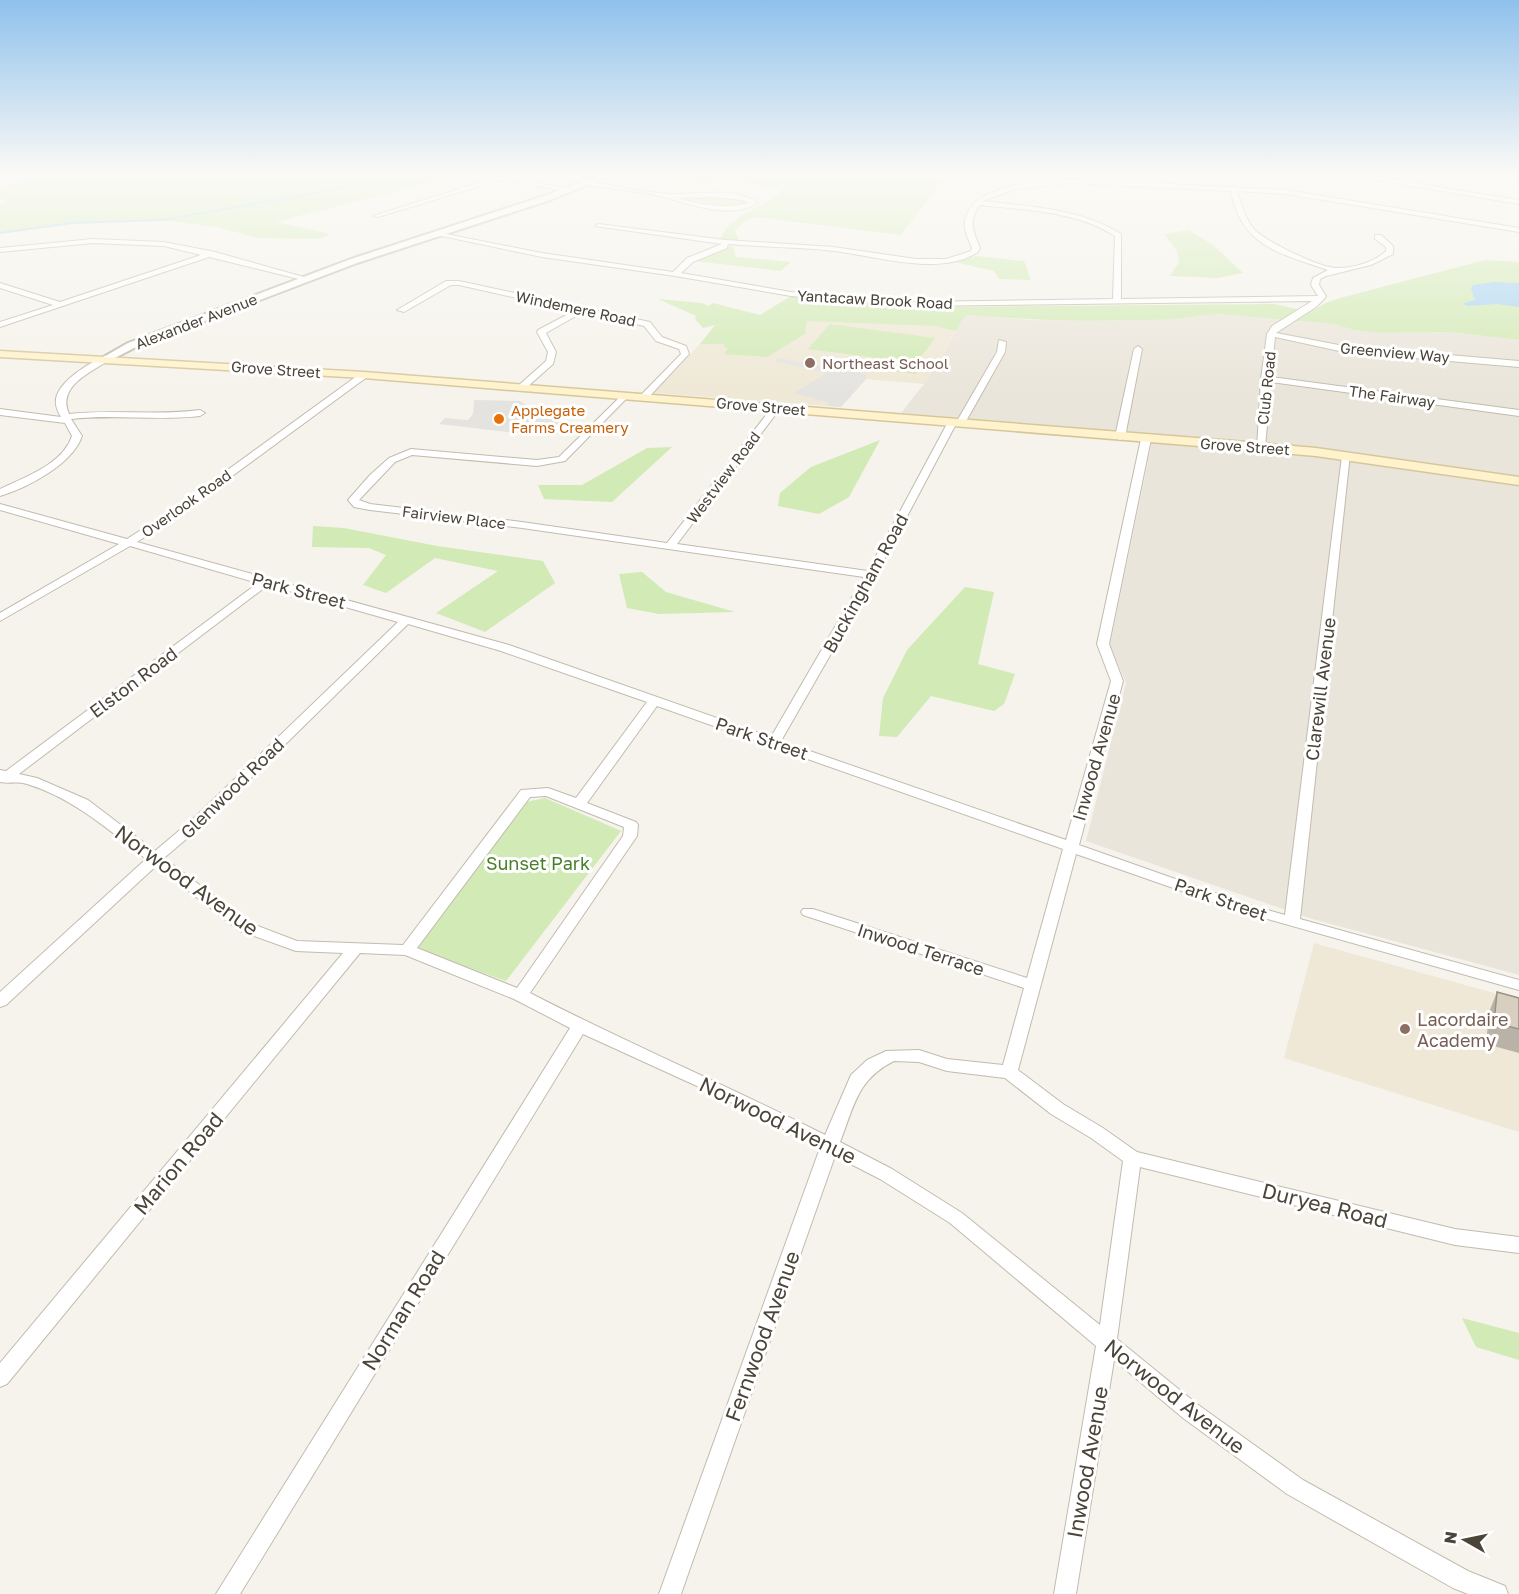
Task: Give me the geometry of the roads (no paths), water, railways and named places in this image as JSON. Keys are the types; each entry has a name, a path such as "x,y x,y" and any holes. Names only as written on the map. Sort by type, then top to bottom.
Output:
{"main road":[{"name":"Grove Street","path":"0,354 364,375 1260,447 1347,456 1519,481"}],"street":[{"path":"0,250 33,246"},
{"path":"175,246 307,279"},
{"name":"Alexander Avenue","path":"0,493 38,474 70,451 77,442 77,436 66,419 61,404 62,395 78,377 105,359 132,345 400,246"},
{"name":"Yantacaw Brook Road","path":"499,246 791,294 909,304 1319,299"},
{"path":"675,274 690,260 723,246"},
{"path":"804,246 916,261 946,261 974,252 975,246"},
{"path":"1118,303 1119,246"},
{"path":"1273,246 1334,270"},
{"path":"1319,299 1322,296 1315,285 1317,278 1334,270 1378,261 1387,256 1390,252 1389,246"},
{"path":"0,325 212,254"},
{"name":"Windemere Road","path":"401,310 449,283 459,283 647,324 659,339 683,348 685,354 644,397"},
{"path":"0,285 58,304"},
{"name":"Club Road","path":"1260,447 1271,334 1275,328 1319,299"},
{"path":"522,387 550,362 552,352 541,332 583,309"},
{"name":"Greenview Way","path":"1271,334 1344,349 1519,364"},
{"name":"Buckingham Road","path":"774,742 872,575 956,422 1001,352 1002,342"},
{"path":"1120,437 1138,349"},
{"name":"Overlook Road","path":"0,618 128,543 182,508 364,375"},
{"name":"The Fairway","path":"1265,379 1519,413"},
{"name":"Fairview Place","path":"624,396 562,459 537,463 411,452 392,460 353,500 358,505 370,507 522,525 872,575"},
{"name":"Westview Road","path":"670,546 776,408"},
{"path":"0,412 66,419 85,414 160,418 200,413"},
{"name":"Inwood Avenue","path":"1009,1072 1118,681 1104,644 1146,439"},
{"name":"Clarewill Avenue","path":"1292,922 1347,456"},
{"name":"Park Street","path":"0,507 505,648 1071,847 1292,922 1519,985"},
{"name":"Elston Road","path":"3,777 266,582"},
{"name":"Glenwood Road","path":"0,1001 115,893 199,821 407,619"},
{"path":"580,803 656,700"},
{"name":"Norwood Avenue","path":"3,777 32,781 83,803 245,927 271,939 296,946 407,950 520,995 580,1026 727,1093 886,1174 956,1218 1190,1411 1295,1487 1462,1587 1497,1594"},
{"path":"407,950 526,793 548,792 632,825 630,836 520,995"},
{"name":"Inwood Terrace","path":"808,912 1034,986"},
{"name":"Marion Road","path":"0,1378 356,948"},
{"name":"Norman Road","path":"226,1594 580,1026"},
{"name":"Fernwood Avenue","path":"670,1594 830,1145 857,1079 873,1064 892,1055 919,1056 947,1065 1009,1072"},
{"path":"1009,1072 1057,1109 1097,1132 1132,1158"},
{"name":"Inwood Avenue","path":"1065,1594 1107,1342 1132,1158"},
{"name":"Duryea Road","path":"1132,1158 1455,1237 1519,1245"}],"water":[{"path":"1494,282 1519,283 1519,307 1497,304 1468,306 1462,304 1475,300 1471,289 1473,285"}],"place":[{"name":"Northeast School","path":"810,363"},
{"name":"Applegate Farms Creamery","path":"499,419"},
{"name":"Lacordaire Academy","path":"1405,1029"}],"park label":[{"name":"Sunset Park","path":"538,863"}]}
